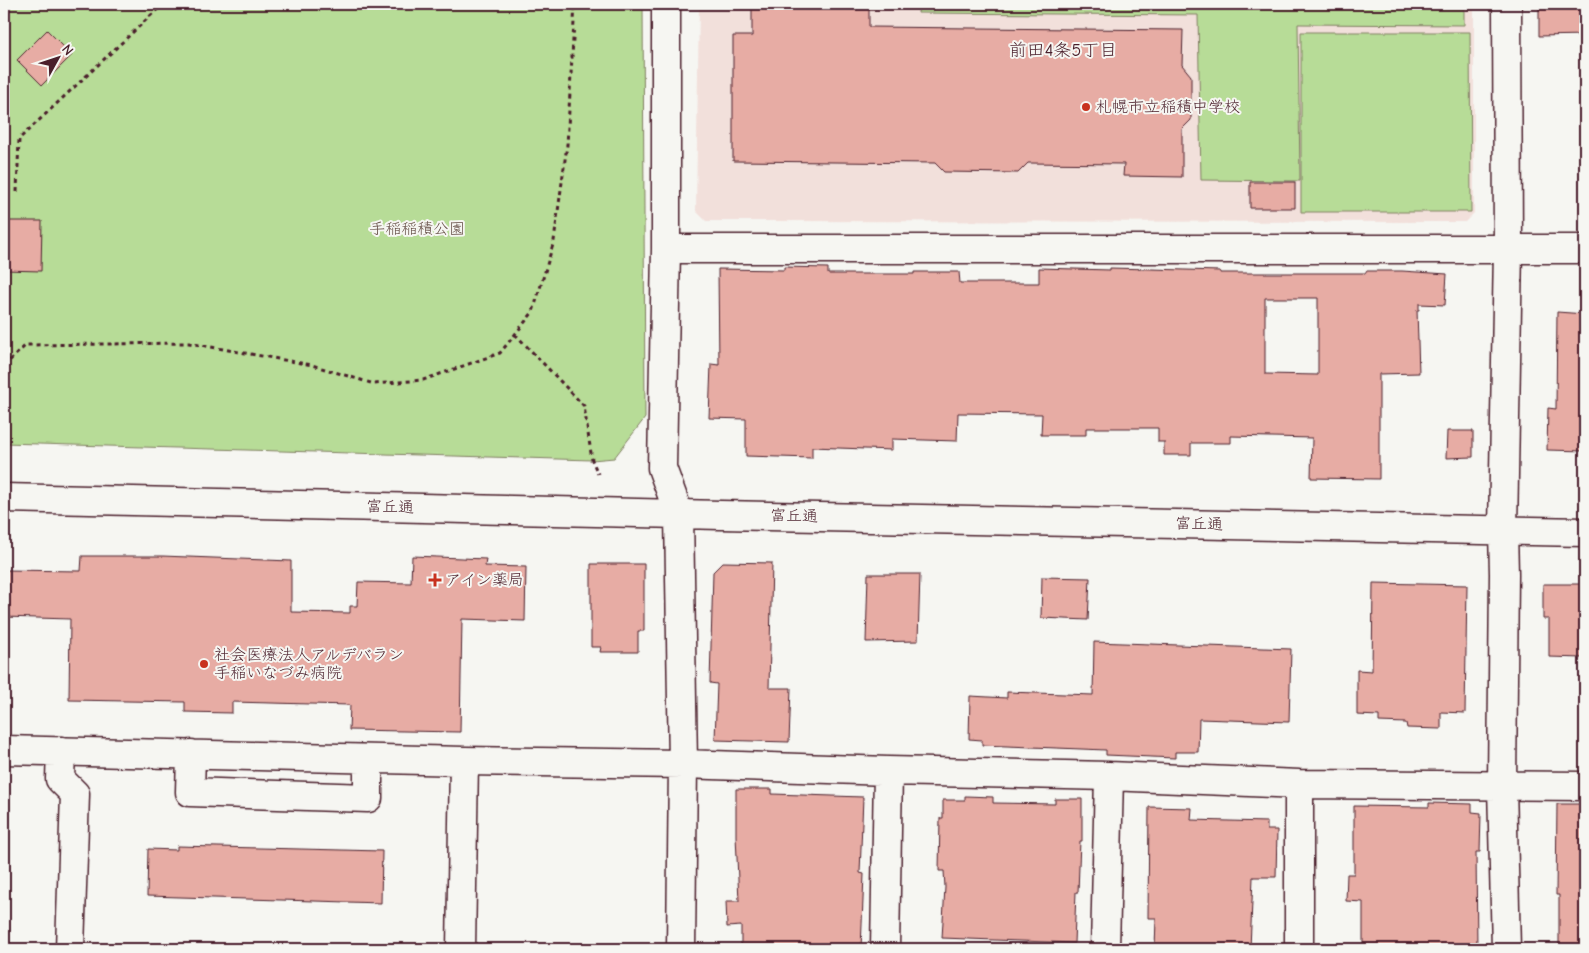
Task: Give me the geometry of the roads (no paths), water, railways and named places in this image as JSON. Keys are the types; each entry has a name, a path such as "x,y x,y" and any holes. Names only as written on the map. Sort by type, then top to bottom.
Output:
{"street":[{"path":"666,4 666,249 662,468 679,514 683,764 681,949"},
{"path":"1506,949 1502,786 1504,574 1502,530 1508,249 1507,4"},
{"path":"666,249 1585,249"},
{"name":"富丘通","path":"4,498 1585,532"},
{"path":"4,750 464,761 683,764 1109,776 1299,784 1585,786"},
{"path":"61,751 60,779 75,794 70,949"},
{"path":"191,754 190,792 368,798 368,759"},
{"path":"462,949 464,761"},
{"path":"885,949 888,771"},
{"path":"1105,949 1109,776"},
{"path":"1299,784 1299,949"}],"place":[{"name":"札幌市立稲積中学校","path":"1086,107"},
{"name":"アイン薬局","path":"435,580"},
{"name":"社会医療法人アルデバラン 手稲いなづみ病院","path":"204,664"}],"district":[{"name":"前田4条5丁目","path":"1063,50"}],"park label":[{"name":"手稲稲積公園","path":"417,229"}]}
